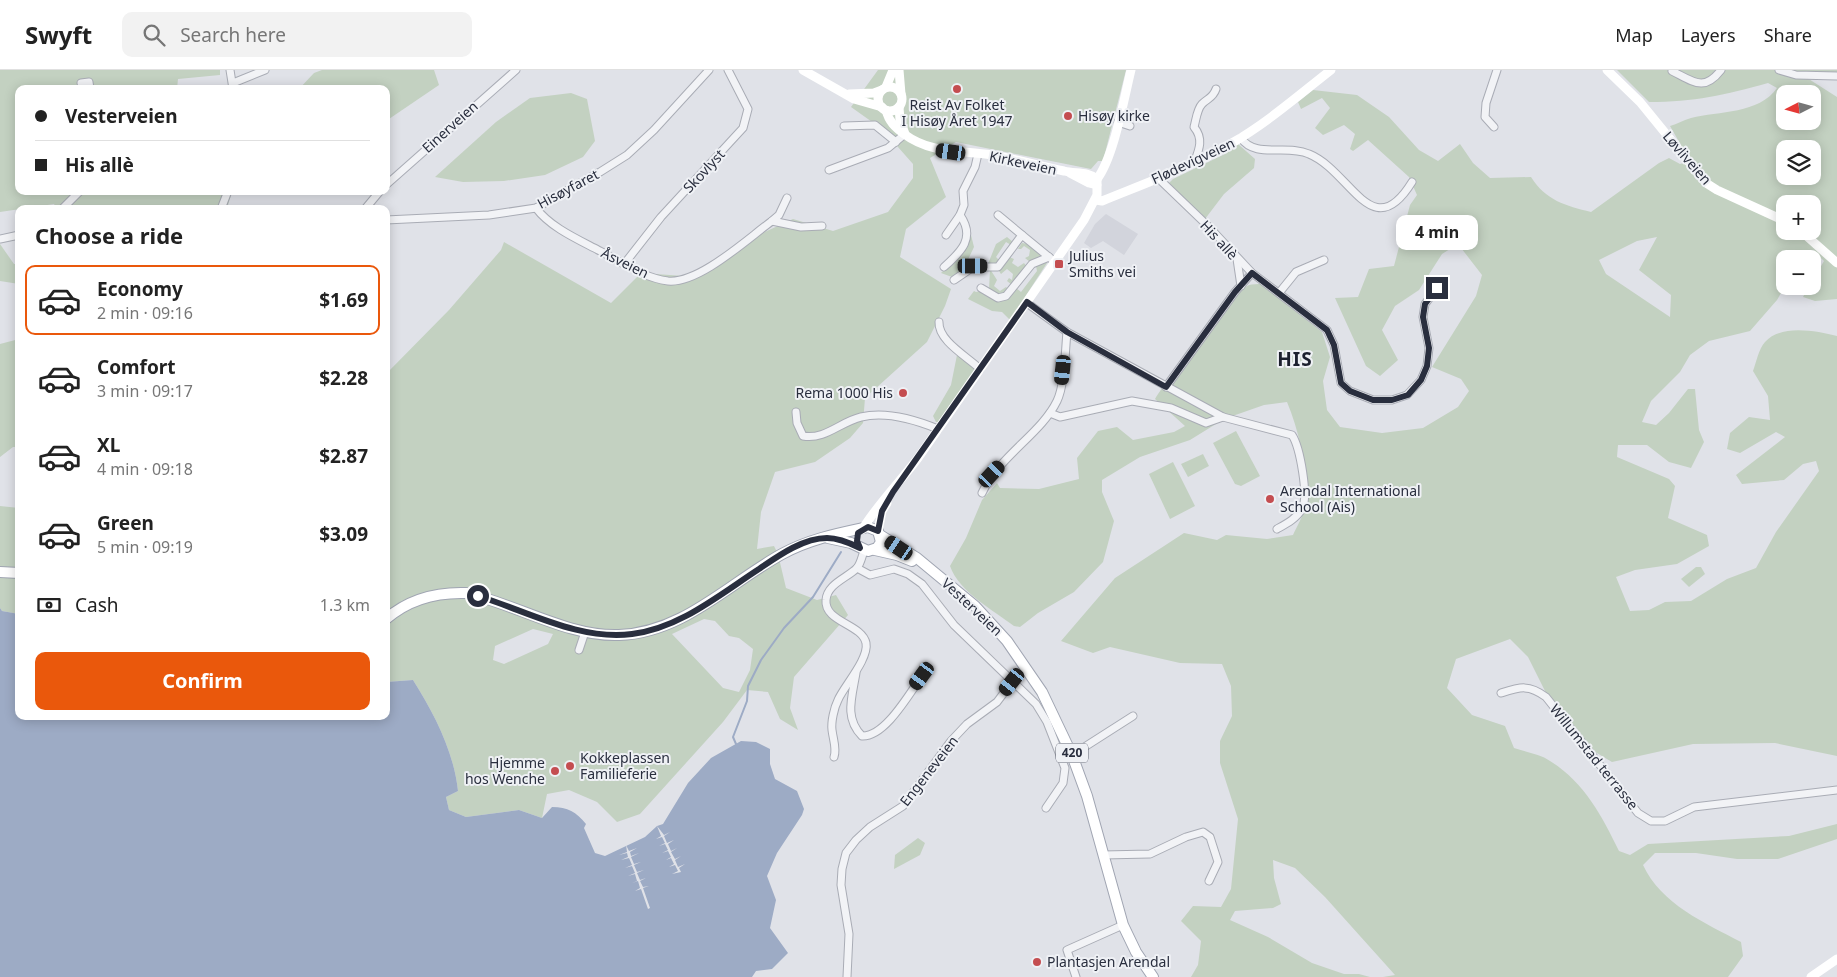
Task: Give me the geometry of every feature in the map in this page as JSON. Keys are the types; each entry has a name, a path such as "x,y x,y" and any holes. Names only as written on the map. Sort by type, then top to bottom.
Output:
{"main road":[{"path":"802,70 846,94 884,109 893,110 899,107"},
{"path":"884,109 878,97 884,89 892,70"},
{"path":"899,70 902,100 899,107 900,120 904,134"},
{"path":"893,492 871,515 861,530 857,541 866,549 881,542 879,533 882,511 893,492 1027,302 1052,260 1096,200 1097,182 1104,169 1131,70"},
{"name":"Flødevigveien","path":"1096,200 1102,201 1194,163 1241,138 1331,70"},
{"name":"Løvliveien","path":"1606,70 1640,102 1706,183 1717,190 1776,217"},
{"path":"846,94 874,93 893,87 901,94"},
{"name":"Kirkeveien","path":"884,109 893,125 904,134 930,148 978,154 1068,172 1088,174 1097,182"},
{"path":"1811,240 1837,263"},
{"name":"420","path":"390,616 424,597 444,593 466,593 586,632 625,635 670,624 693,612 783,553 803,544 868,527 879,533"},
{"name":"Vesterveien","path":"879,533 917,558 975,606 1007,641 1042,692 1072,755 1088,796 1123,925 1136,952 1153,977"},
{"name":"Vesterveien","path":"828,538 866,549 897,554 926,567"},
{"path":"0,572 15,573"},
{"path":"1811,977 1837,959"}],"street":[{"path":"230,70 233,85"},
{"path":"235,85 265,70"},
{"name":"Einerveien","path":"390,181 516,70"},
{"name":"Hisøyfaret","path":"390,220 489,215 536,208 600,172 627,154 654,130 709,70"},
{"name":"Skovlyst","path":"625,263 661,217 743,128 748,108 728,70"},
{"path":"1494,127 1485,117 1486,103 1497,70"},
{"path":"1672,71 1695,83 1704,84 1714,79 1721,70"},
{"path":"1779,70 1796,75 1837,76"},
{"path":"81,83 89,82 89,85"},
{"path":"1194,163 1201,143 1199,134 1194,127 1196,120 1200,107 1212,98 1216,89"},
{"path":"1118,122 1130,126"},
{"path":"844,126 874,125 896,142"},
{"path":"829,170 870,156 896,142 904,134"},
{"path":"1241,138 1246,145 1257,150 1289,149 1315,156 1343,178 1366,204 1376,209 1390,207 1398,201 1412,182"},
{"name":"Kirkeveien","path":"946,235 960,215 964,205 963,191 976,167 978,154"},
{"name":"His allè","path":"1158,178 1209,227 1252,273 1327,330 1334,345 1341,383 1350,391 1373,400 1392,400 1408,395 1421,380 1427,366 1429,348 1423,317 1425,304 1437,288"},
{"path":"66,205 76,195"},
{"path":"368,205 376,195"},
{"name":"Åsveien","path":"536,208 542,216 555,226 645,275 668,281 683,279 700,273 779,215 787,198"},
{"name":"Kirkeveien","path":"944,266 958,255 967,238 968,229 960,215"},
{"path":"998,215 1052,260"},
{"path":"772,221 801,227 822,226"},
{"path":"0,238 15,235"},
{"path":"954,280 973,266 998,267 1022,235"},
{"path":"1237,259 1240,286"},
{"path":"982,288 998,298 1006,296 1032,264 1052,260"},
{"path":"1279,293 1296,272 1324,260"},
{"path":"1166,387 1240,286 1252,273"},
{"path":"1027,302 1067,332 1223,418 1292,436 1295,440 1304,488 1303,507 1298,515 1277,529"},
{"path":"939,322 939,328 944,336 980,369"},
{"path":"982,493 992,474 1050,413 1058,400 1061,389 1067,332"},
{"path":"1050,413 1060,417 1132,401 1176,410 1206,423 1223,418"},
{"path":"796,412 797,423 803,436 814,438 862,417 901,418 922,422 938,429"},
{"path":"834,757 832,728 836,702 866,650 863,637 833,615 827,608 825,601 831,588 857,568 866,549"},
{"path":"857,568 870,575 894,569 908,574 922,584 954,625 1036,704 1047,722 1065,768 1063,783 1046,808"},
{"path":"578,650 586,632"},
{"path":"857,668 850,717 854,728 862,736 876,733 886,725 922,676"},
{"name":"Engeneveien","path":"847,977 849,934 841,885 846,853 870,827 904,806 951,740 967,724 997,702 1012,682"},
{"name":"Willumstad terrasse","path":"1501,693 1520,687 1536,688 1546,697 1638,812 1651,820 1664,821 1694,807 1837,790"},
{"path":"1072,755 1133,716"},
{"path":"1103,855 1150,854 1192,834 1203,832 1210,837 1218,862 1209,881"},
{"path":"1076,977 1067,950 1123,925"}],"shaded area":[{"path":"1106,214 1138,234 1124,255 1103,241 1091,248 1084,243 1095,224"}],"green space":[{"path":"0,70 220,70 220,75 178,79 177,85 15,85 15,195 231,195 228,205 15,205 15,210 0,212"},
{"path":"322,70 434,70 439,85 390,118 390,85 303,85 314,73"},
{"path":"878,70 1126,70 1103,161 1098,161 1091,169 956,142 930,158 946,197 906,229 900,257 951,289 945,306 927,342 865,398 863,423 850,438 815,462 775,472 761,512 757,549 774,546 778,554 786,588 817,600 836,595 848,615 794,677 790,708 798,730 780,719 768,692 747,690 723,722 640,814 617,822 597,802 569,790 547,794 542,818 519,810 466,817 449,810 446,797 458,791 448,747 442,733 413,680 390,682 390,370 449,310 501,250 504,242 611,303 641,273 684,276 721,258 756,236 793,219 833,231 888,212 913,178 913,164 882,129 851,107","holes":["704,619 715,621 729,636 739,638 753,649 750,670 739,692 723,688 672,634","533,629 553,634 548,644 504,664 493,660 495,646"]},
{"path":"1617,70 1837,70 1837,75 1804,76 1818,85 1776,85 1776,87 1768,83 1709,97 1681,101 1649,102"},
{"path":"1821,87 1837,97 1837,299 1815,301 1803,297 1804,295 1821,295 1821,266 1824,261 1821,258 1821,250 1776,250 1776,295 1780,295 1777,300 1750,331 1709,341 1690,355 1680,372 1651,401 1642,422 1656,425 1669,413 1688,389 1695,389 1699,430 1704,442 1691,468 1669,462 1647,445 1618,445 1617,457 1669,479 1675,486 1668,518 1707,535 1709,546 1677,564 1635,570 1616,577 1630,611 1649,610 1665,602 1691,601 1727,579 1756,568 1776,532 1819,471 1816,461 1803,464 1784,480 1742,484 1736,475 1785,437 1776,432 1740,453 1727,449 1730,433 1749,417 1770,420 1768,396 1753,371 1759,352 1765,342 1772,336 1780,333 1799,330 1837,336 1837,756 1775,743 1693,744 1612,762 1590,749 1549,699 1528,657 1510,639 1456,659 1447,688 1472,715 1505,726 1514,748 1546,759 1573,779 1599,813 1619,851 1630,855 1648,844 1789,836 1837,824 1837,839 1778,859 1737,859 1696,853 1655,853 1643,865 1651,879 1672,901 1699,920 1741,942 1743,956 1728,977 1383,977 1395,975 1325,897 1295,868 1273,860 1274,878 1281,904 1273,908 1235,911 1230,920 1268,937 1312,963 1344,974 1359,974 1370,977 1191,977 1198,965 1201,941 1181,921 1193,906 1221,907 1231,889 1238,819 1220,763 1220,741 1232,716 1231,686 1222,664 1180,663 1110,647 1093,653 1061,641 1115,578 1184,533 1217,540 1226,535 1267,539 1293,535 1302,517 1306,493 1302,453 1296,427 1287,402 1264,405 1224,419 1190,440 1140,457 1102,480 1102,492 1114,521 1103,562 1074,592 1038,613 1020,627 1014,626 969,592 954,575 950,566 966,538 982,500 997,483 1000,488 1039,489 1079,479 1077,458 1098,431 1117,427 1133,440 1174,432 1185,426 1155,399 1185,355 1213,319 1239,292 1250,285 1261,284 1322,332 1330,357 1323,381 1327,410 1340,427 1382,433 1423,428 1458,407 1469,391 1461,379 1432,367 1476,296 1482,275 1458,244 1442,254 1419,290 1395,306 1382,330 1398,360 1380,376 1366,366 1335,298 1358,297 1369,269 1394,266 1410,205 1417,195 1409,177 1368,140 1353,151 1350,149 1355,134 1344,125 1323,135 1315,128 1330,108 1322,98 1301,109 1298,102 1313,90 1357,95 1389,117 1419,150 1438,161 1460,144 1473,163 1490,178 1531,177 1550,197 1591,212 1659,163 1669,158 1680,164 1690,161 1670,126 1691,118 1749,107 1760,103 1776,89 1776,130 1821,130","holes":["1657,237 1639,270 1671,295 1670,317 1606,274 1599,260 1637,241"]},
{"path":"571,93 587,99 595,141 583,157 545,175 504,181 463,182 435,177 496,122 530,98"},
{"path":"1238,144 1255,159 1254,168 1224,194 1205,219 1168,184 1173,179 1225,154"},
{"path":"971,235 974,247 964,268 952,277 941,273 958,255"},
{"path":"1007,237 1013,242 1011,245 1006,242 996,257 999,260 996,264 988,264 996,244"},
{"path":"1022,243 1029,244 1042,255 1030,262 1025,258 1029,256 1030,250 1024,246 1018,249"},
{"path":"0,244 15,264 15,283 0,281"},
{"path":"1009,257 1014,259 1012,263 1018,267 1024,263 1027,267 1012,285 1007,281 1009,278 1012,280 1013,274 1007,269 1001,274 999,271"},
{"path":"1042,262 1047,263 1010,320 1002,312 992,311 968,299 974,291 981,291 996,298 1016,288 1021,292 1037,271 1036,266"},
{"path":"990,269 997,280 994,286 1000,291 1006,287 1009,290 1005,294 996,295 989,290"},
{"path":"15,340 15,447 0,457 0,344"},
{"path":"958,350 977,367 938,422 936,422 933,416 951,385"},
{"path":"1236,431 1260,476 1241,486 1235,484 1213,443"},
{"path":"1203,454 1209,466 1188,477 1181,464"},
{"path":"1173,462 1195,506 1170,519 1149,474"},
{"path":"0,506 15,508 15,613 2,611 0,608"},
{"path":"1696,567 1701,567 1705,574 1689,587 1681,579"},
{"path":"918,838 925,843 920,855 894,869 895,855"}],"water":[{"path":"0,608 2,611 15,613 15,720 390,720 390,682 413,680 448,747 458,791 446,797 449,810 466,817 519,810 542,818 552,807 567,809 579,816 586,824 584,828 595,853 605,856 645,837 657,826 663,824 688,783 711,758 741,741 756,742 770,749 770,764 775,779 797,791 804,809 777,853 767,876 776,900 770,928 788,953 772,969 756,971 752,977 0,977"}],"pier":[{"path":"657,826 664,835 670,832 664,836 667,843 674,840 668,844 671,851 677,848 671,852 675,859 681,856 675,860 678,867 685,864 679,868 681,872 672,874 678,871 675,865 669,867 674,864 671,858 666,860 671,857 668,851 662,853 668,850 665,844 659,846 665,843 662,837 656,839 661,836"},
{"path":"626,845 629,851 637,848 630,852 631,856 639,853 631,857 634,864 641,862 634,865 637,872 644,870 637,873 640,880 646,878 640,881 643,887 649,886 643,888 650,908 648,909 641,889 635,891 640,888 638,881 632,883 637,881 635,874 628,876 635,873 632,866 625,868 632,865 629,858 621,860 628,857 627,853 619,855 627,852"}],"waterway":[{"path":"736,744 733,737 747,701 748,686 761,660 784,628 813,597 841,552"}],"place":[{"name":"Reist Av Folket I Hisøy Året 1947","path":"957,89"},
{"name":"Hisøy kirke","path":"1068,116"},
{"name":"Julius Smiths vei","path":"1059,264"},
{"name":"Rema 1000 His","path":"903,393"},
{"name":"Arendal International School (Ais)","path":"1270,499"},
{"name":"Kokkeplassen Familieferie","path":"570,766"},
{"name":"Hjemme hos Wenche","path":"555,771"},
{"name":"Plantasjen Arendal","path":"1037,962"}],"district":[{"name":"HIS","path":"1295,359"}],"route":[{"path":"478,596 586,632 618,636 651,630 670,624 693,612 774,558 803,544 828,538 851,543 860,548 857,541 858,533 868,527 878,531 882,511 893,492 1027,302 1067,332 1166,387 1235,292 1252,273 1327,330 1332,338 1336,352 1341,383 1350,391 1373,400 1392,400 1408,395 1421,380 1427,366 1429,348 1427,327 1423,317 1425,304 1437,288"}]}
